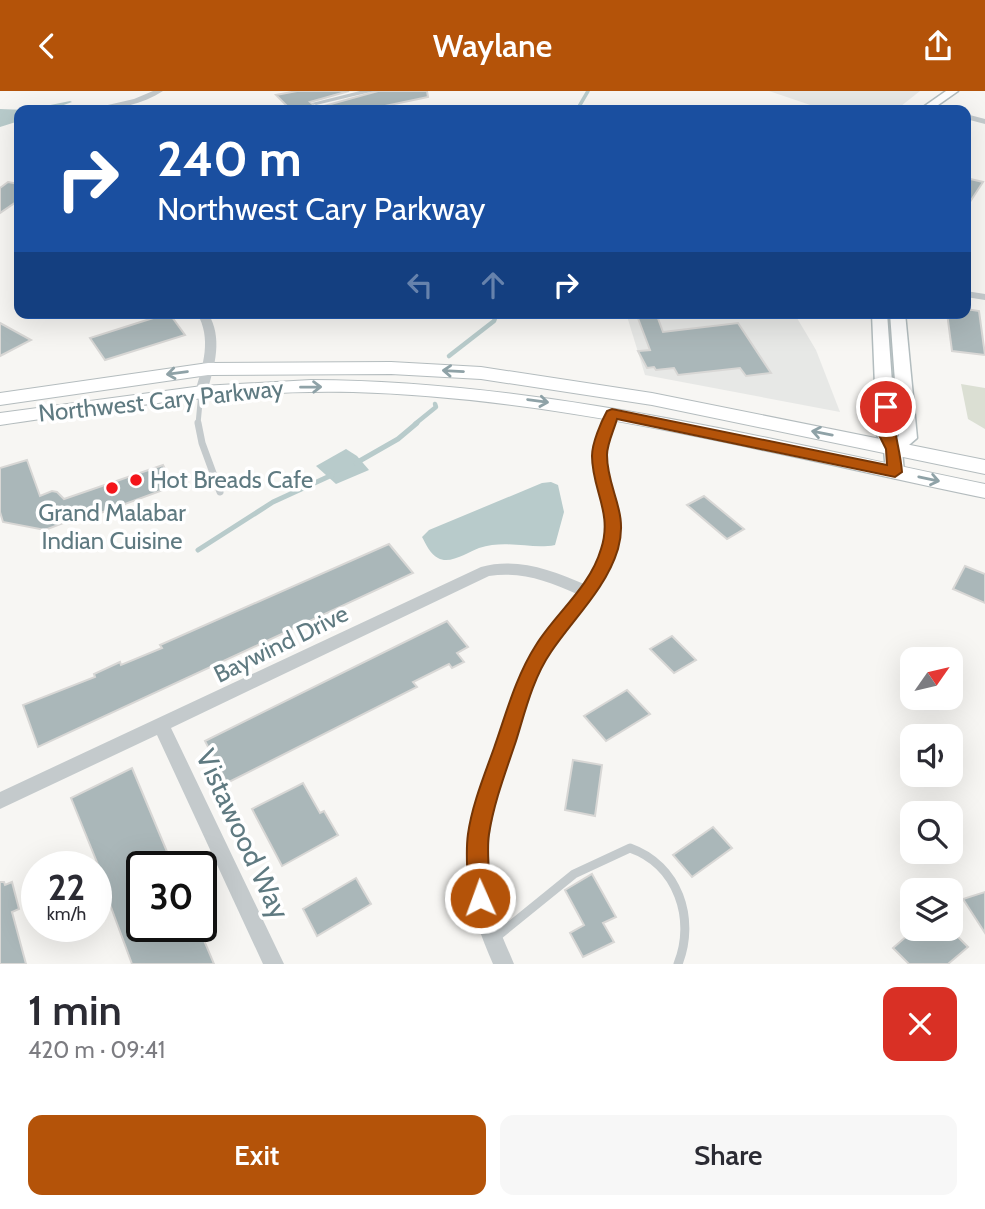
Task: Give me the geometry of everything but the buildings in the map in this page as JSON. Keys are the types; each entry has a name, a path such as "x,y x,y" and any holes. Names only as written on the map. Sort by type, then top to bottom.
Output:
{"main road":[{"name":"Northwest Cary Parkway","path":"0,399 208,369 312,367 481,373 652,399 985,467"},
{"name":"Northwest Cary Parkway","path":"0,419 201,392 285,387 417,389 539,401 612,414 985,491"}],"street":[{"path":"116,105 136,101 159,91"},
{"path":"316,103 370,91"},
{"path":"942,105 959,92"},
{"path":"328,100 334,105"},
{"path":"201,392 208,369 211,328 206,319"},
{"path":"879,319 886,435 893,449 895,472"},
{"path":"893,449 908,438 898,319"},
{"path":"504,964 491,941 480,898 478,835 483,812 528,676 556,629 602,569 610,548 612,507 602,475 599,453 612,414"},
{"name":"Baywind Drive","path":"0,801 162,727 486,571 522,568 542,572 587,591"},
{"name":"Vistawood Way","path":"162,727 274,964"}],"lane":[{"path":"201,392 197,403 198,433 220,492"},
{"path":"491,941 558,884 592,863 631,848 655,857 676,885 686,940 678,964"}],"shaded area":[{"path":"769,91 920,91 902,105 810,105"},
{"path":"70,101 72,102 64,105 50,105"},
{"path":"0,109 14,110 14,123 0,127"},
{"path":"628,319 798,319 816,350 840,412 645,375"},
{"path":"961,384 985,388 985,429 968,419"},
{"path":"346,449 357,456 369,470 336,484 316,466"},
{"path":"551,482 558,485 564,512 555,545 489,545 453,559 443,560 428,549 422,537 429,530 542,483"}],"waterway":[{"path":"580,105 588,91"},
{"path":"449,356 495,319"},
{"path":"415,424 436,407 435,404"},
{"path":"356,463 398,439 417,423"},
{"path":"198,550 273,502 332,475"}],"place":[{"name":"Hot Breads Cafe","path":"136,480"},
{"name":"Grand Malabar Indian Cuisine","path":"112,488"}],"route":[{"path":"480,898 478,835 489,790 528,676 556,629 602,569 610,548 612,507 602,475 599,453 612,414 895,472 893,449 886,435 886,407"}]}
